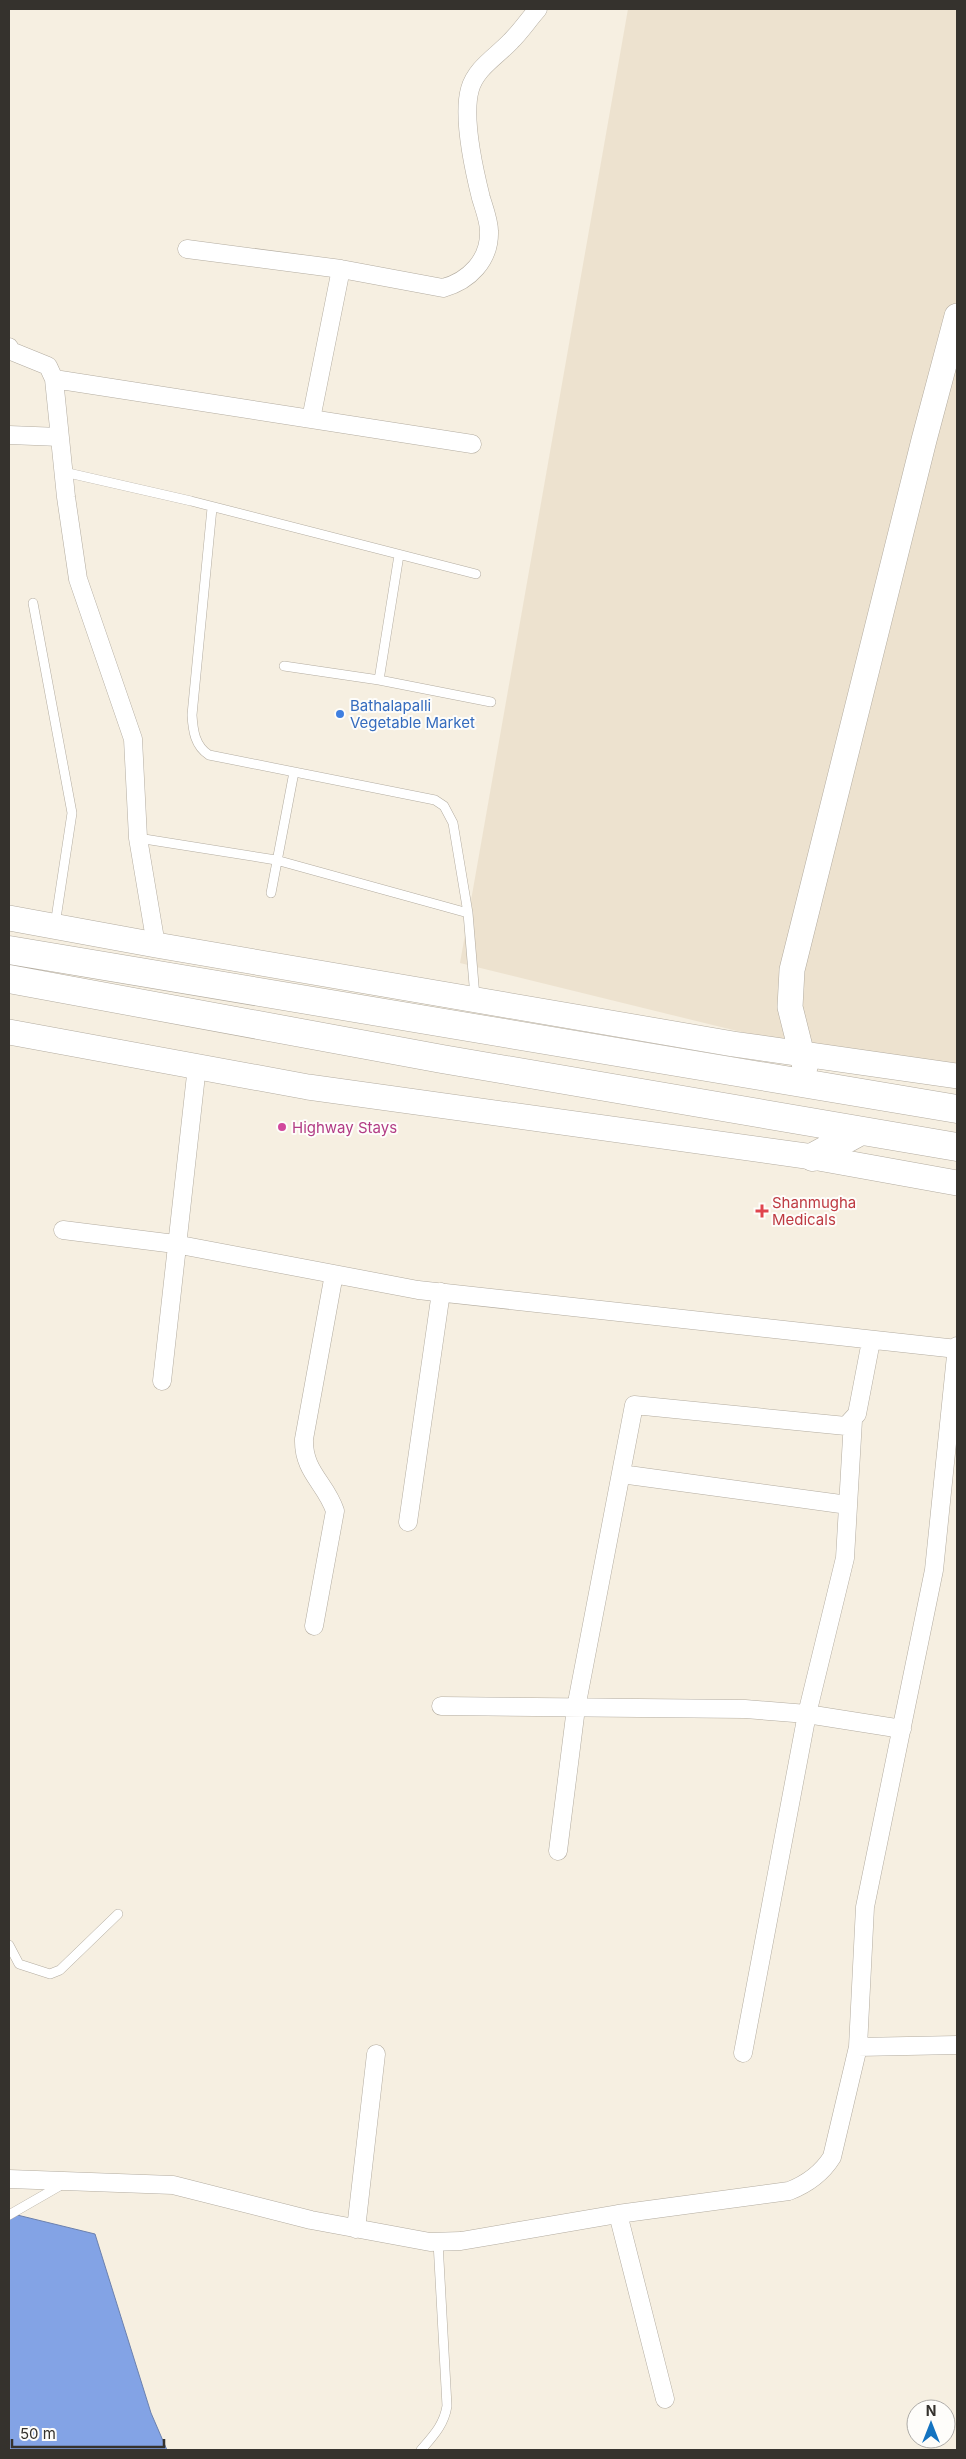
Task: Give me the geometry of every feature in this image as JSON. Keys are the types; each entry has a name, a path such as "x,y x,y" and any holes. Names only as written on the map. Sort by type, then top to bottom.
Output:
{"highway":[{"path":"9,950 957,1110"},
{"path":"9,979 442,1059 860,1132 957,1147"},
{"path":"813,1157 860,1132"}],"street":[{"path":"186,249 341,269 442,288 456,284 470,276 482,260 487,248 489,231 473,166 467,107 468,94 475,74 512,41 538,9"},
{"path":"311,419 341,269"},
{"path":"812,1086 800,1052 790,1007 792,970 924,440 957,316"},
{"path":"9,347 11,351 48,366 54,379 78,579 134,739 138,838 156,945"},
{"path":"54,379 472,444"},
{"path":"9,435 60,437"},
{"path":"9,918 733,1044 800,1052 957,1076"},
{"path":"9,1032 308,1087 813,1157 957,1183"},
{"path":"162,1381 175,1244 197,1066"},
{"path":"9,2178 173,2185 310,2220 438,2242 479,2239 618,2214 790,2191 804,2185 832,2157 858,2047 865,1907 934,1570 957,1348 871,1341 441,1292 175,1244 64,1230"},
{"path":"314,1626 335,1511 303,1454 304,1439 334,1274"},
{"path":"408,1522 441,1292"},
{"path":"743,2052 807,1714 845,1558 854,1420 857,1414 871,1341"},
{"path":"558,1850 576,1708 634,1405 846,1426 854,1420"},
{"path":"621,1474 848,1505"},
{"path":"440,1706 745,1709 807,1714 902,1729"},
{"path":"858,2047 957,2045"},
{"path":"356,2228 376,2054"},
{"path":"618,2214 665,2399"}],"lane":[{"path":"64,472 476,574"},
{"path":"212,508 192,715 193,731 202,750 209,754 435,800 444,806 453,823 468,913 475,1000"},
{"path":"379,680 399,555"},
{"path":"33,603 72,813 54,926"},
{"path":"284,666 379,680 491,702"},
{"path":"271,893 294,772"},
{"path":"138,838 276,860 468,913"},
{"path":"9,1945 19,1964 50,1974 60,1970 118,1914"},
{"path":"9,2215 67,2181"},
{"path":"420,2450 437,2432 445,2419 447,2406 438,2242"}],"shaded area":[{"path":"628,9 957,9 957,1085 460,963"}],"water":[{"path":"9,2213 95,2234 151,2413 167,2450 9,2450"}],"place":[{"name":"Bathalapalli Vegetable Market","path":"340,714"},
{"name":"Highway Stays","path":"282,1127"},
{"name":"Shanmugha Medicals","path":"762,1211"}]}
